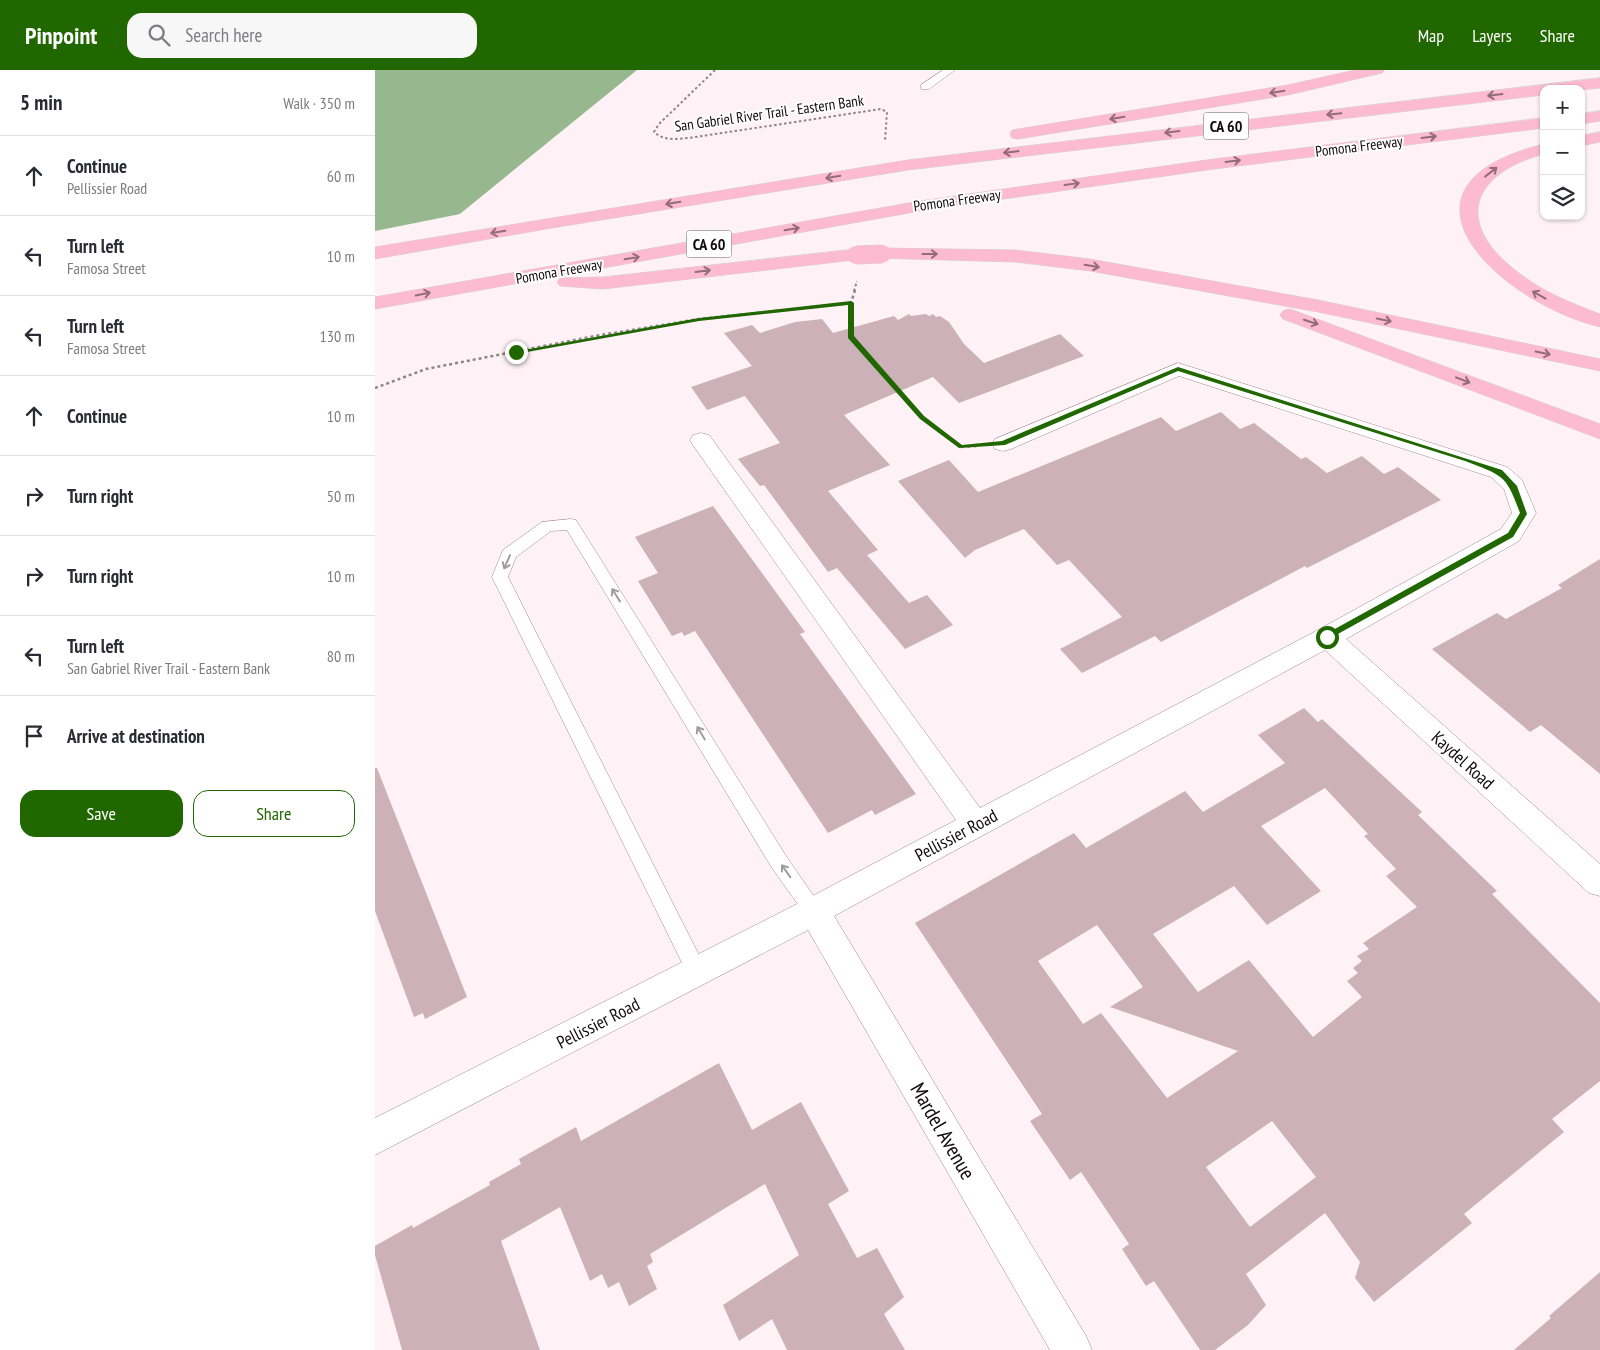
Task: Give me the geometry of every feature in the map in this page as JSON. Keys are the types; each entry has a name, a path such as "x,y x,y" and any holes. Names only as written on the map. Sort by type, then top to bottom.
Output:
{"highway":[{"path":"908,165 1015,134 1288,90 1376,70"},
{"path":"1584,85 1600,83"},
{"name":"Pomona Freeway","path":"375,253 546,223 908,165 1540,90"},
{"path":"1585,118 1600,116"},
{"name":"Pomona Freeway","path":"375,303 478,284 515,280 911,207 1214,164 1540,123"},
{"path":"1585,140 1600,138"},
{"path":"1540,150 1519,155 1491,170 1474,188 1468,208 1473,234 1491,259 1520,284 1558,305 1600,322"},
{"path":"515,280 603,283 857,264 882,254 1015,256 1090,265 1318,306 1600,365"},
{"path":"1181,281 1318,324 1600,432"}],"street":[{"name":"Pellissier Road","path":"375,1137 814,911 1327,637 1510,535 1524,514 1514,486 1499,472 1178,369 1003,444"},
{"path":"701,440 976,824"},
{"name":"Kaydel Road","path":"1327,637 1600,883"},
{"name":"Mardel Avenue","path":"814,911 1071,1350"}],"lane":[{"path":"925,87 950,70"},
{"path":"697,972 500,577 509,554 547,526 571,524 779,862 814,911"}],"path":[{"name":"San Gabriel River Trail - Eastern Bank","path":"715,70 659,124 653,132 656,135 667,139 689,138 881,109 887,112 885,142"},
{"path":"857,264 851,303 851,336 922,418 961,447 1003,444"},
{"path":"375,388 426,369 604,335 699,319 851,303"}],"shaded area":[{"path":"375,70 637,70 375,283"}],"pier":[{"path":"465,213 377,285 375,285 375,231"}],"building":[{"path":"909,314 911,316 926,314 929,316 933,314 936,317 940,316 949,322 964,344 984,363 1060,334 1084,356 959,403 933,377 844,415 890,465 828,491 878,550 867,555 909,603 927,595 953,625 905,649 837,568 828,572 764,485 760,486 738,459 780,443 745,396 707,410 691,387 752,366 724,333 752,325 760,333 795,322 822,319 833,333 894,316 898,320"},
{"path":"1221,412 1240,429 1254,423 1301,459 1306,457 1327,473 1362,456 1384,474 1398,467 1441,500 1307,568 1305,566 1161,642 1155,636 1082,673 1060,649 1122,617 1069,560 1057,565 1024,529 975,550 965,558 898,481 949,460 978,492 1161,417 1176,431"},
{"path":"713,506 805,632 800,634 916,794 875,815 872,810 828,833 695,631 684,636 682,632 672,636 638,581 658,573 635,537"},
{"path":"1600,559 1600,774 1541,725 1530,732 1432,649 1497,613 1506,619 1562,588 1558,585"},
{"path":"1304,708 1318,722 1322,719 1422,812 1418,815 1497,891 1492,894 1600,1003 1600,1081 1552,1119 1564,1132 1464,1214 1472,1223 1374,1302 1355,1278 1360,1262 1325,1213 1246,1274 1266,1305 1248,1325 1215,1350 1200,1350 1154,1281 1146,1286 1122,1249 1129,1244 1081,1172 1070,1180 1030,1121 1042,1114 915,923 1074,833 1086,848 1185,791 1203,812 1285,763 1258,735","holes":["1325,788 1368,834 1364,836 1396,869 1386,876 1417,907 1363,943 1369,949 1357,956 1362,961 1353,968 1358,973 1347,981 1362,997 1313,1037 1249,960 1198,992 1153,934 1234,886 1267,925 1321,891 1261,826","1097,925 1143,987 1110,1007 1238,1051 1167,1098 1101,1013 1083,1024 1038,961","1272,1121 1316,1177 1250,1227 1206,1167"]},
{"path":"375,768 377,768 467,997 425,1019 423,1013 414,1017 375,911"},
{"path":"719,1063 752,1130 801,1102 849,1191 828,1204 857,1258 877,1248 904,1297 884,1314 905,1350 787,1350 772,1319 739,1341 723,1305 799,1255 765,1184 650,1254 653,1262 647,1266 657,1289 629,1306 619,1282 608,1288 602,1274 590,1281 560,1207 501,1241 540,1350 402,1350 375,1255 375,1246 412,1225 413,1228 490,1185 489,1182 521,1164 519,1159 576,1127 581,1141"},
{"path":"1600,1272 1600,1350 1514,1350 1551,1318 1549,1316"}],"route":[{"path":"516,352 595,336 699,319 851,303 851,336 922,418 961,447 1003,444 1178,369 1467,460 1499,472 1514,486 1524,514 1510,535 1327,637"}]}
